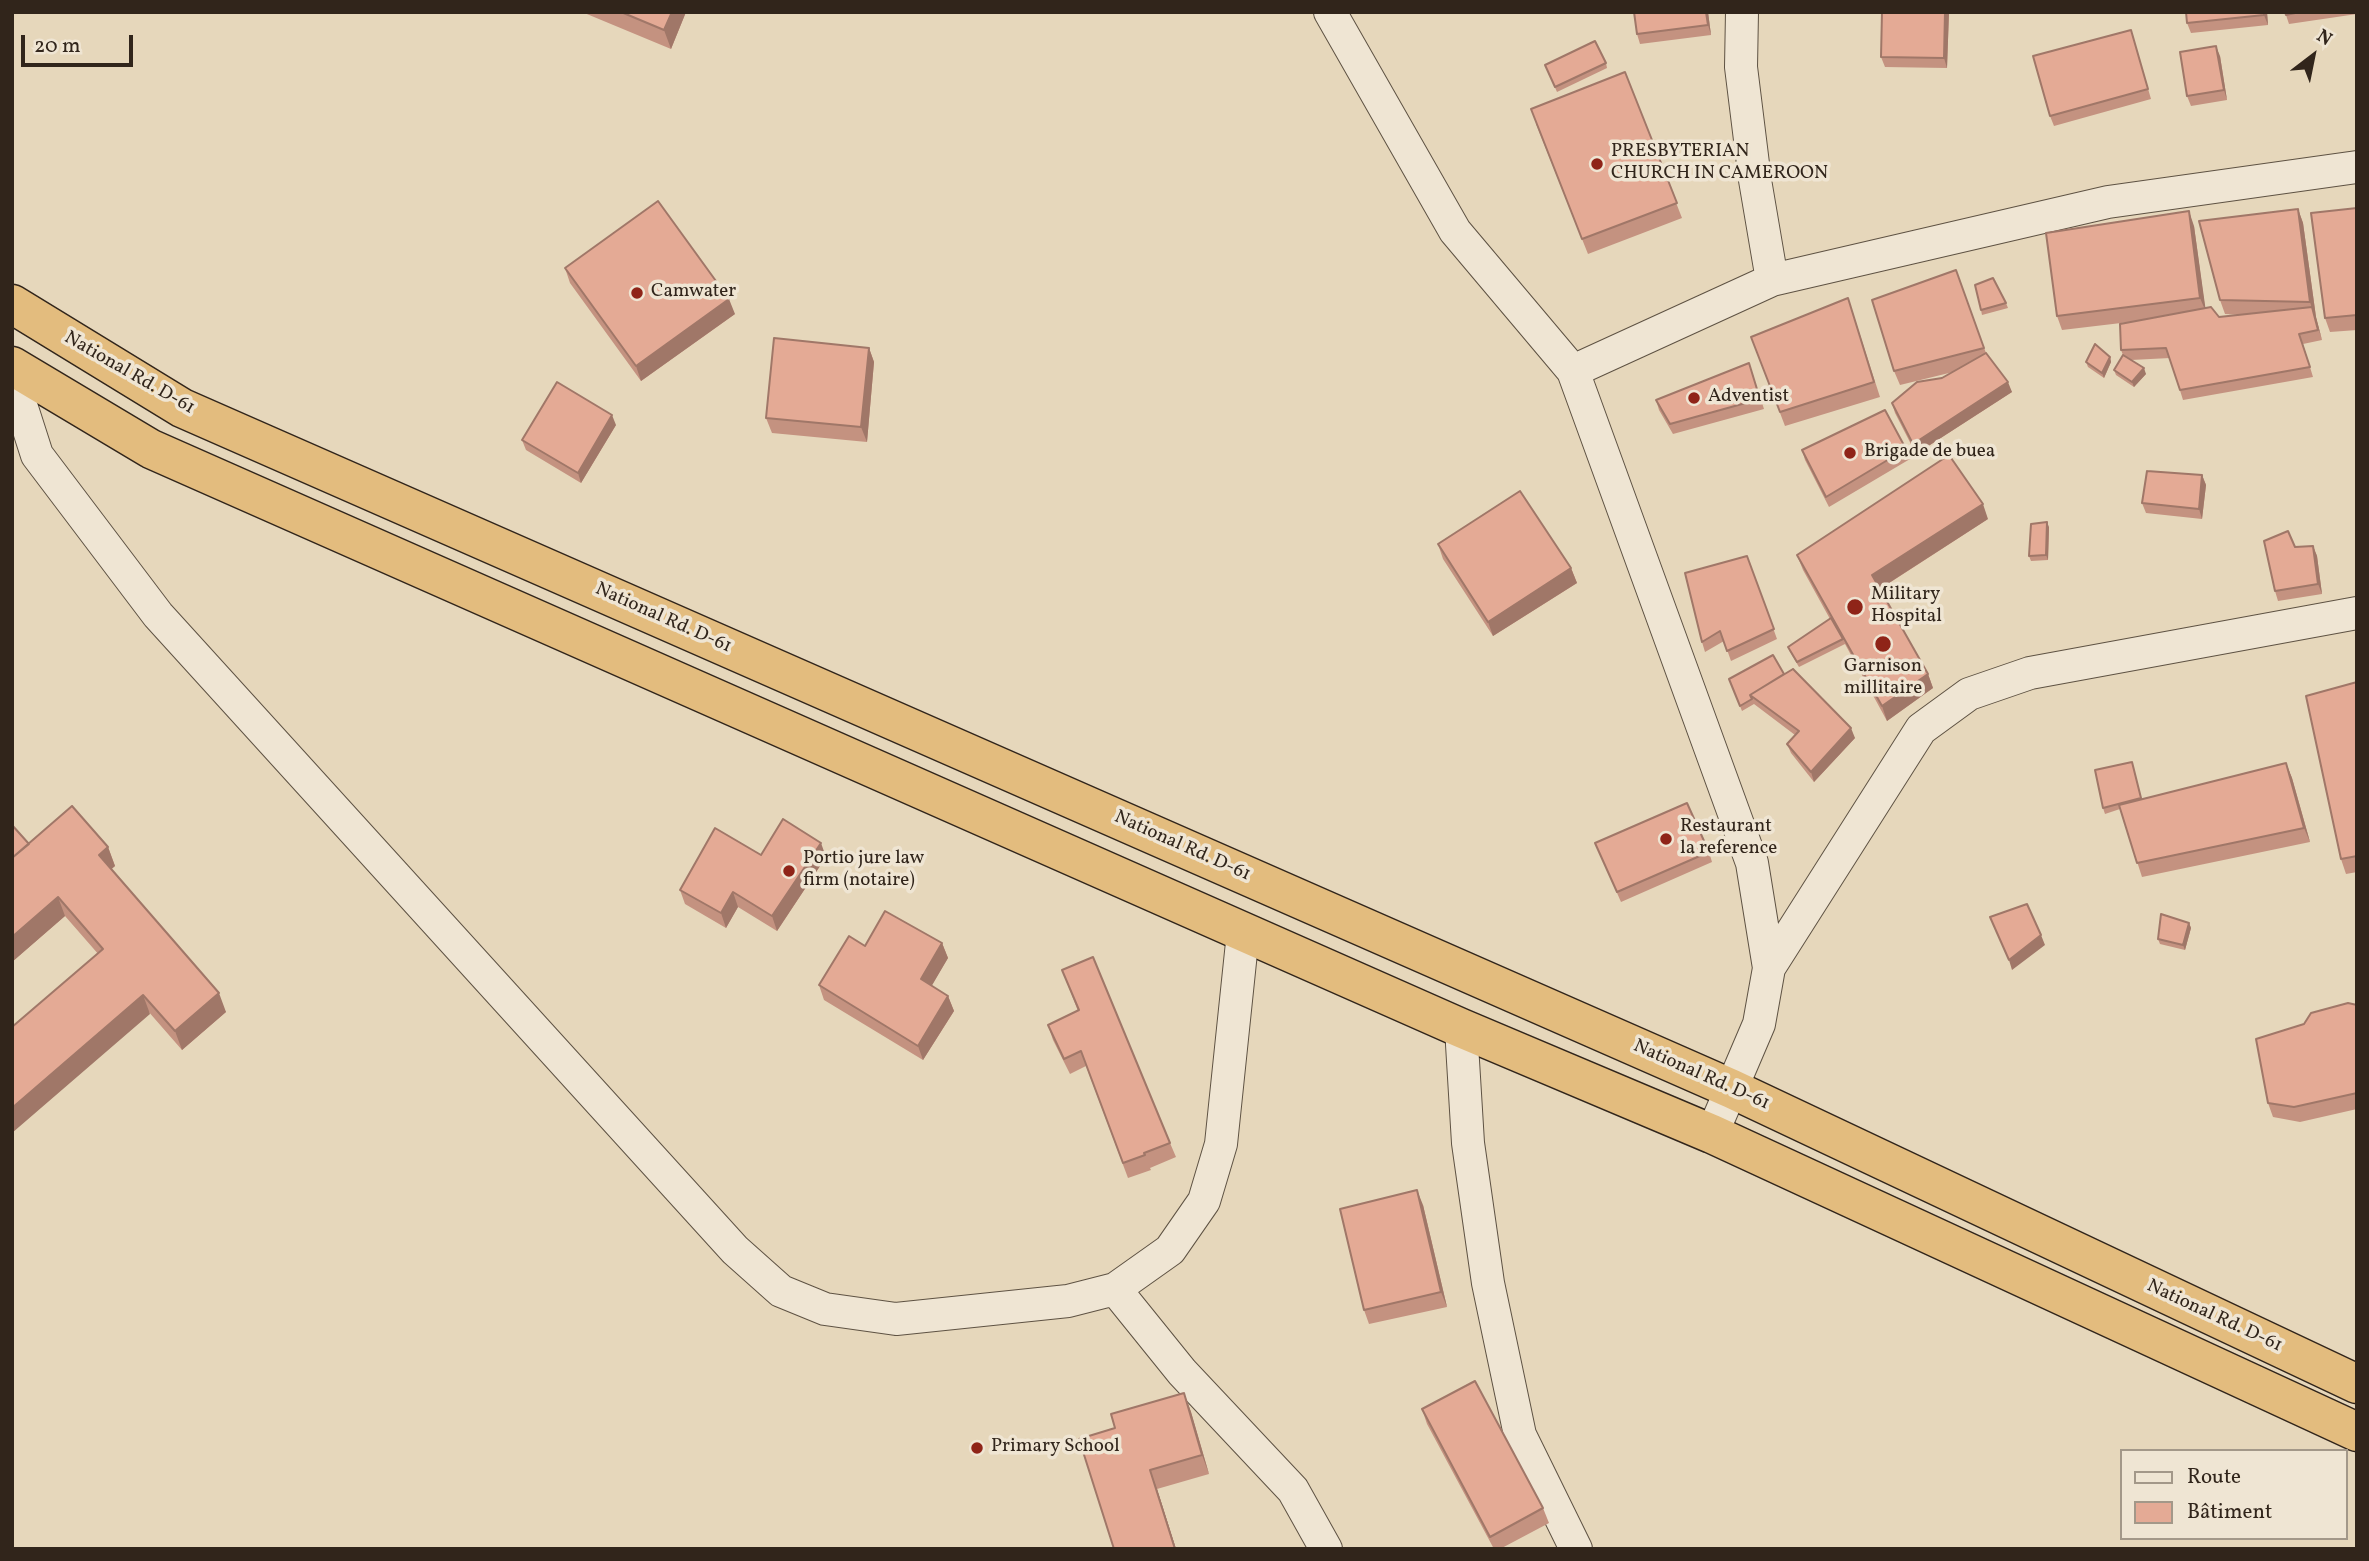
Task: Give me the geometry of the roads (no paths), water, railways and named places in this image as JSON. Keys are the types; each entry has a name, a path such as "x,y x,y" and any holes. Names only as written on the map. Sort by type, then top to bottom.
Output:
{"highway":[{"name":"National Rd. D-61","path":"12,304 181,408 1732,1089 2357,1384"},
{"path":"12,366 151,449 1243,933 1712,1135 2357,1432"}],"street":[{"path":"1330,12 1455,231 1573,372 1752,863 1769,968 1759,1024 1712,1135"},
{"path":"1742,12 1741,67 1755,180 1772,280"},
{"path":"1573,372 1772,280 2108,202 2357,167"},
{"path":"12,377 37,455 158,615 726,1240 781,1291 825,1309 897,1319 1068,1301 1115,1289 1170,1250 1204,1201 1221,1144 1243,933"},
{"path":"1769,968 1921,729 1969,694 2030,673 2357,613"},
{"path":"1461,1028 1468,1143 1488,1283 1520,1435 1577,1549"},
{"path":"1115,1289 1182,1372 1293,1490 1326,1549"}],"place":[{"name":"PRESBYTERIAN CHURCH IN CAMEROON","path":"1597,164"},
{"name":"Camwater","path":"637,293"},
{"name":"Adventist","path":"1694,398"},
{"name":"Brigade de buea","path":"1850,453"},
{"name":"Military Hospital","path":"1855,607"},
{"name":"Garnison millitaire","path":"1883,644"},
{"name":"Restaurant la reference","path":"1666,839"},
{"name":"Portio jure law firm (notaire)","path":"789,871"},
{"name":"Primary School","path":"977,1448"}]}
